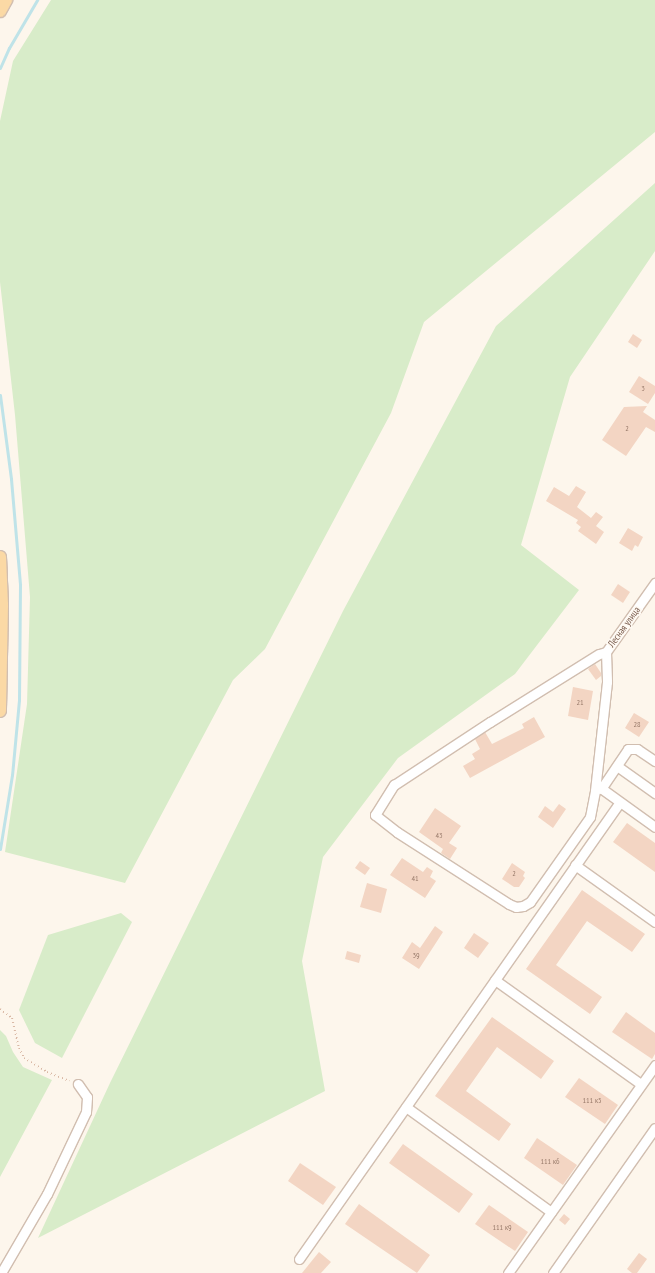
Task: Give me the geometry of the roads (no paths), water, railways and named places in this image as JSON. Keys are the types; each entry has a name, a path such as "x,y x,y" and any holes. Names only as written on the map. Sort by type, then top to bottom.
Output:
{"main road":[{"path":"0,11 6,0"},
{"path":"0,557 2,605 0,711"}],"street":[{"name":"Лесная улица","path":"606,652 655,583"},
{"path":"606,652 607,682 599,787 590,817 530,902 523,906 516,907 396,832 375,815 394,785 490,722 599,654 606,652"},
{"path":"599,787 617,766 628,749 637,749 655,761"},
{"path":"617,766 655,793"},
{"path":"599,787 655,827"},
{"path":"299,1259 620,802"},
{"path":"575,865 655,922"},
{"path":"495,980 641,1084"},
{"path":"508,1273 655,1065"},
{"path":"1,1273 47,1194 86,1112 87,1097 78,1084"},
{"path":"406,1107 551,1212"},
{"path":"553,1273 655,1128"}],"waterway":[{"path":"0,68 9,48 37,0"},
{"path":"0,395 11,479 20,585 19,700 12,775 0,849"}]}
